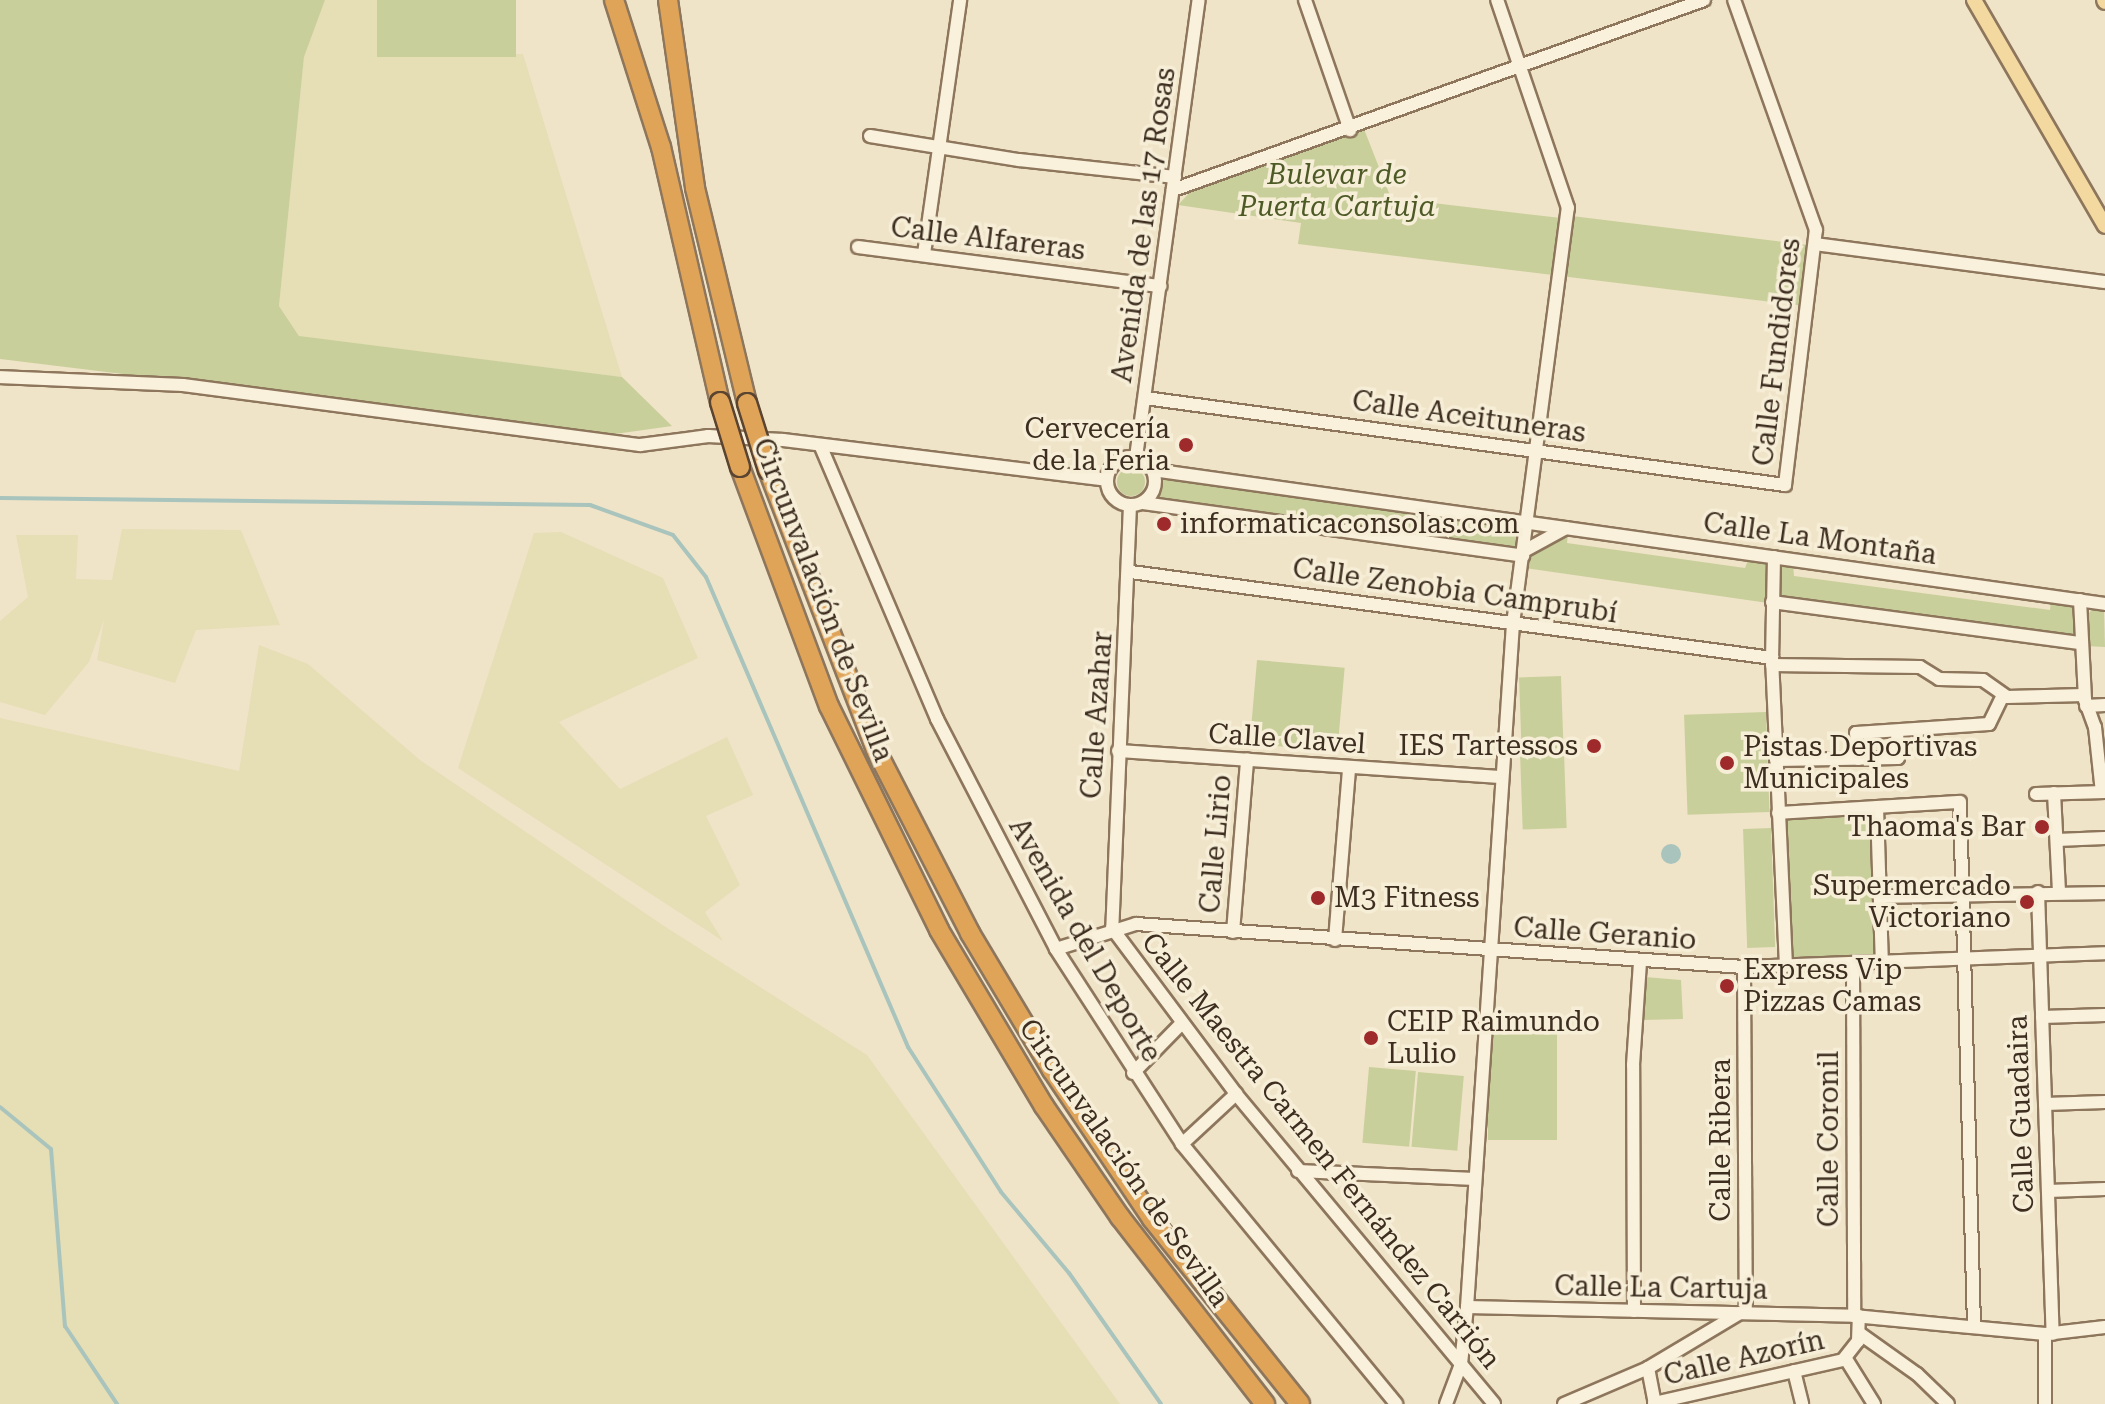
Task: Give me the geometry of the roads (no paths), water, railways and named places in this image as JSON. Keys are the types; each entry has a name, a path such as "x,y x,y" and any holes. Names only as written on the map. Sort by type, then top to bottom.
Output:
{"highway":[{"name":"Circunvalación de Sevilla","path":"611,0 625,32 661,147 720,402 740,467 829,706 939,930 1011,1054 1120,1217 1265,1404"},
{"path":"625,0 648,71 661,147"},
{"name":"Circunvalación de Sevilla","path":"668,0 676,74 704,231 747,403 768,470 876,750 970,933 1052,1070 1152,1219 1300,1404"},
{"path":"676,74 678,0"}],"main road":[{"path":"1974,0 2105,226"}],"street":[{"path":"924,254 960,0"},
{"name":"Avenida de las 17 Rosas","path":"1136,457 1199,0"},
{"path":"1305,0 1350,130"},
{"path":"1446,1404 1461,1364 1467,1307 1513,624 1568,204 1497,0"},
{"path":"870,136 1174,184 1350,130 1704,0"},
{"name":"Calle Fundidores","path":"1734,0 1814,219 1815,244 1785,485"},
{"path":"1815,244 2105,282"},
{"name":"Calle Alfareras","path":"858,247 1160,286"},
{"path":"0,377 183,385 640,445 708,436 852,448 1107,480"},
{"name":"Calle Aceituneras","path":"1145,398 1785,485"},
{"name":"Avenida del Deporte","path":"821,447 937,719 1056,949 1133,1073 1182,1144 1396,1404"},
{"path":"1136,504 1154,488 1153,470 1136,457 1113,465 1107,480 1117,500 1136,504 1524,554 1569,527"},
{"name":"Calle La Montaña","path":"1153,470 2105,604"},
{"name":"Calle Azahar","path":"1112,928 1118,751 1136,504"},
{"path":"1774,557 1772,662 1786,966"},
{"name":"Calle Zenobia Camprubí","path":"1131,572 1772,662 1920,667 1943,680 1983,680 2003,695"},
{"path":"2036,794 2103,792 2096,732 2085,701 2080,600"},
{"path":"1772,602 2081,643"},
{"path":"1858,759 1856,733 1989,724 2003,695 2105,705"},
{"path":"1776,760 1898,758 1897,731"},
{"name":"Calle Clavel","path":"1118,751 1501,777"},
{"name":"Calle Lirio","path":"1233,932 1247,760"},
{"path":"1335,940 1349,768"},
{"path":"2054,793 2059,891"},
{"path":"1778,813 1960,802 1974,1327"},
{"path":"1877,807 1882,962"},
{"path":"2057,840 2105,838"},
{"path":"1880,897 2059,891 2105,893"},
{"name":"Calle Guadaira","path":"2038,892 2048,1191 2049,1334 2045,1404"},
{"name":"Calle Geranio","path":"1056,949 1112,928 1136,924 1744,967 2105,953"},
{"name":"Calle Maestra Carmen Fernández Carrión","path":"1112,928 1236,1094 1494,1404"},
{"path":"1634,1311 1633,1065 1640,961"},
{"name":"Calle Coronil","path":"1853,963 1856,1316"},
{"name":"Calle Ribera","path":"1743,1313 1744,967"},
{"path":"2042,1017 2105,1015"},
{"path":"1133,1073 1181,1024"},
{"path":"1182,1144 1236,1094"},
{"path":"2045,1104 2105,1102"},
{"path":"1298,1171 1475,1179"},
{"path":"2048,1191 2105,1189"},
{"name":"Calle La Cartuja","path":"1467,1307 1856,1316 2049,1334 2105,1327"},
{"path":"1706,1311 1713,1322 1710,1331"},
{"path":"1564,1404 1648,1368 1743,1313"},
{"name":"Calle Azorín","path":"1654,1403 1846,1359 1859,1333 1856,1316"},
{"path":"1859,1333 1917,1374 1948,1404"},
{"path":"1846,1359 1874,1404"},
{"path":"1648,1368 1654,1403"},
{"path":"1794,1371 1802,1404"}],"water":[{"path":"1671,844 1678,847 1681,854 1678,861 1671,864 1664,861 1661,854 1664,847"}],"waterway":[{"path":"0,498 590,505 673,535 706,577 908,1047 1001,1192 1069,1273 1161,1404"},
{"path":"0,1107 51,1149 65,1326 117,1404"}],"place":[{"name":"Cervecería de la Feria","path":"1186,445"},
{"name":"informaticaconsolas.com","path":"1164,524"},
{"name":"IES Tartessos","path":"1594,746"},
{"name":"Pistas Deportivas Municipales","path":"1727,763"},
{"name":"Thaoma's Bar","path":"2042,827"},
{"name":"M3 Fitness","path":"1318,898"},
{"name":"Supermercado Victoriano","path":"2027,902"},
{"name":"Express Vip Pizzas Camas","path":"1727,986"},
{"name":"CEIP Raimundo Lulio","path":"1371,1038"}],"park label":[{"name":"Bulevar de Puerta Cartuja","path":"1337,191"}]}
